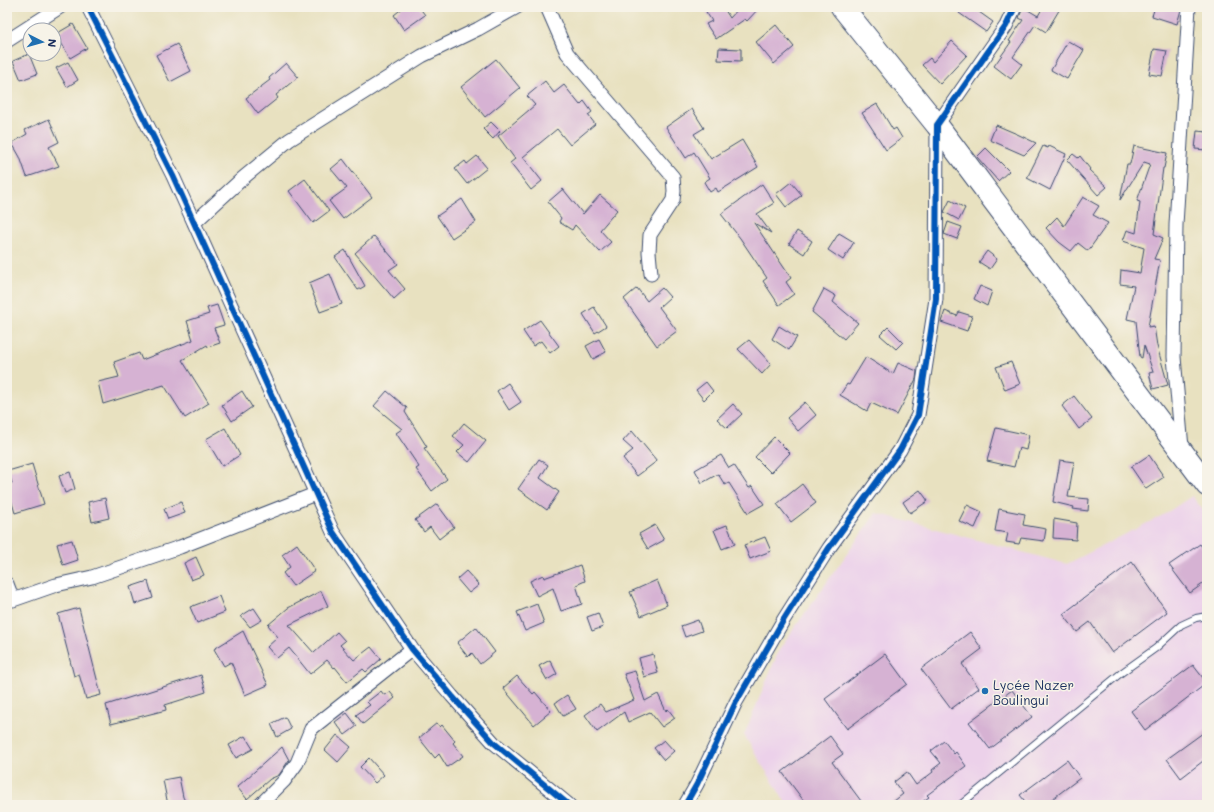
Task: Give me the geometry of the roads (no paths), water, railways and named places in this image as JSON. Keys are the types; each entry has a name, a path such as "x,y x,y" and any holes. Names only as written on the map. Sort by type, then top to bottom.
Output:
{"highway":[{"path":"842,7 937,125 1207,485"}],"street":[{"path":"7,41 60,7"},
{"path":"88,7 173,176 333,532 412,649 494,743 569,805"},
{"path":"194,223 243,178 289,140 422,56 478,29 517,7"},
{"path":"547,7 567,53 673,177 673,200 650,235 649,252 651,274"},
{"path":"685,805 697,784 736,702 784,619 829,548 900,450 918,415 936,298 937,125 1006,26 1015,7"},
{"path":"1183,455 1174,342 1176,225 1189,7"},
{"path":"7,584 10,603 56,584 92,577 174,549 315,494"},
{"path":"260,805 284,781 297,763 311,729 412,649"}],"lane":[{"path":"960,805 1121,673 1156,648 1181,625 1196,618 1207,616"}],"place":[{"name":"Lycée Nazer Boulingui","path":"985,691"}]}
